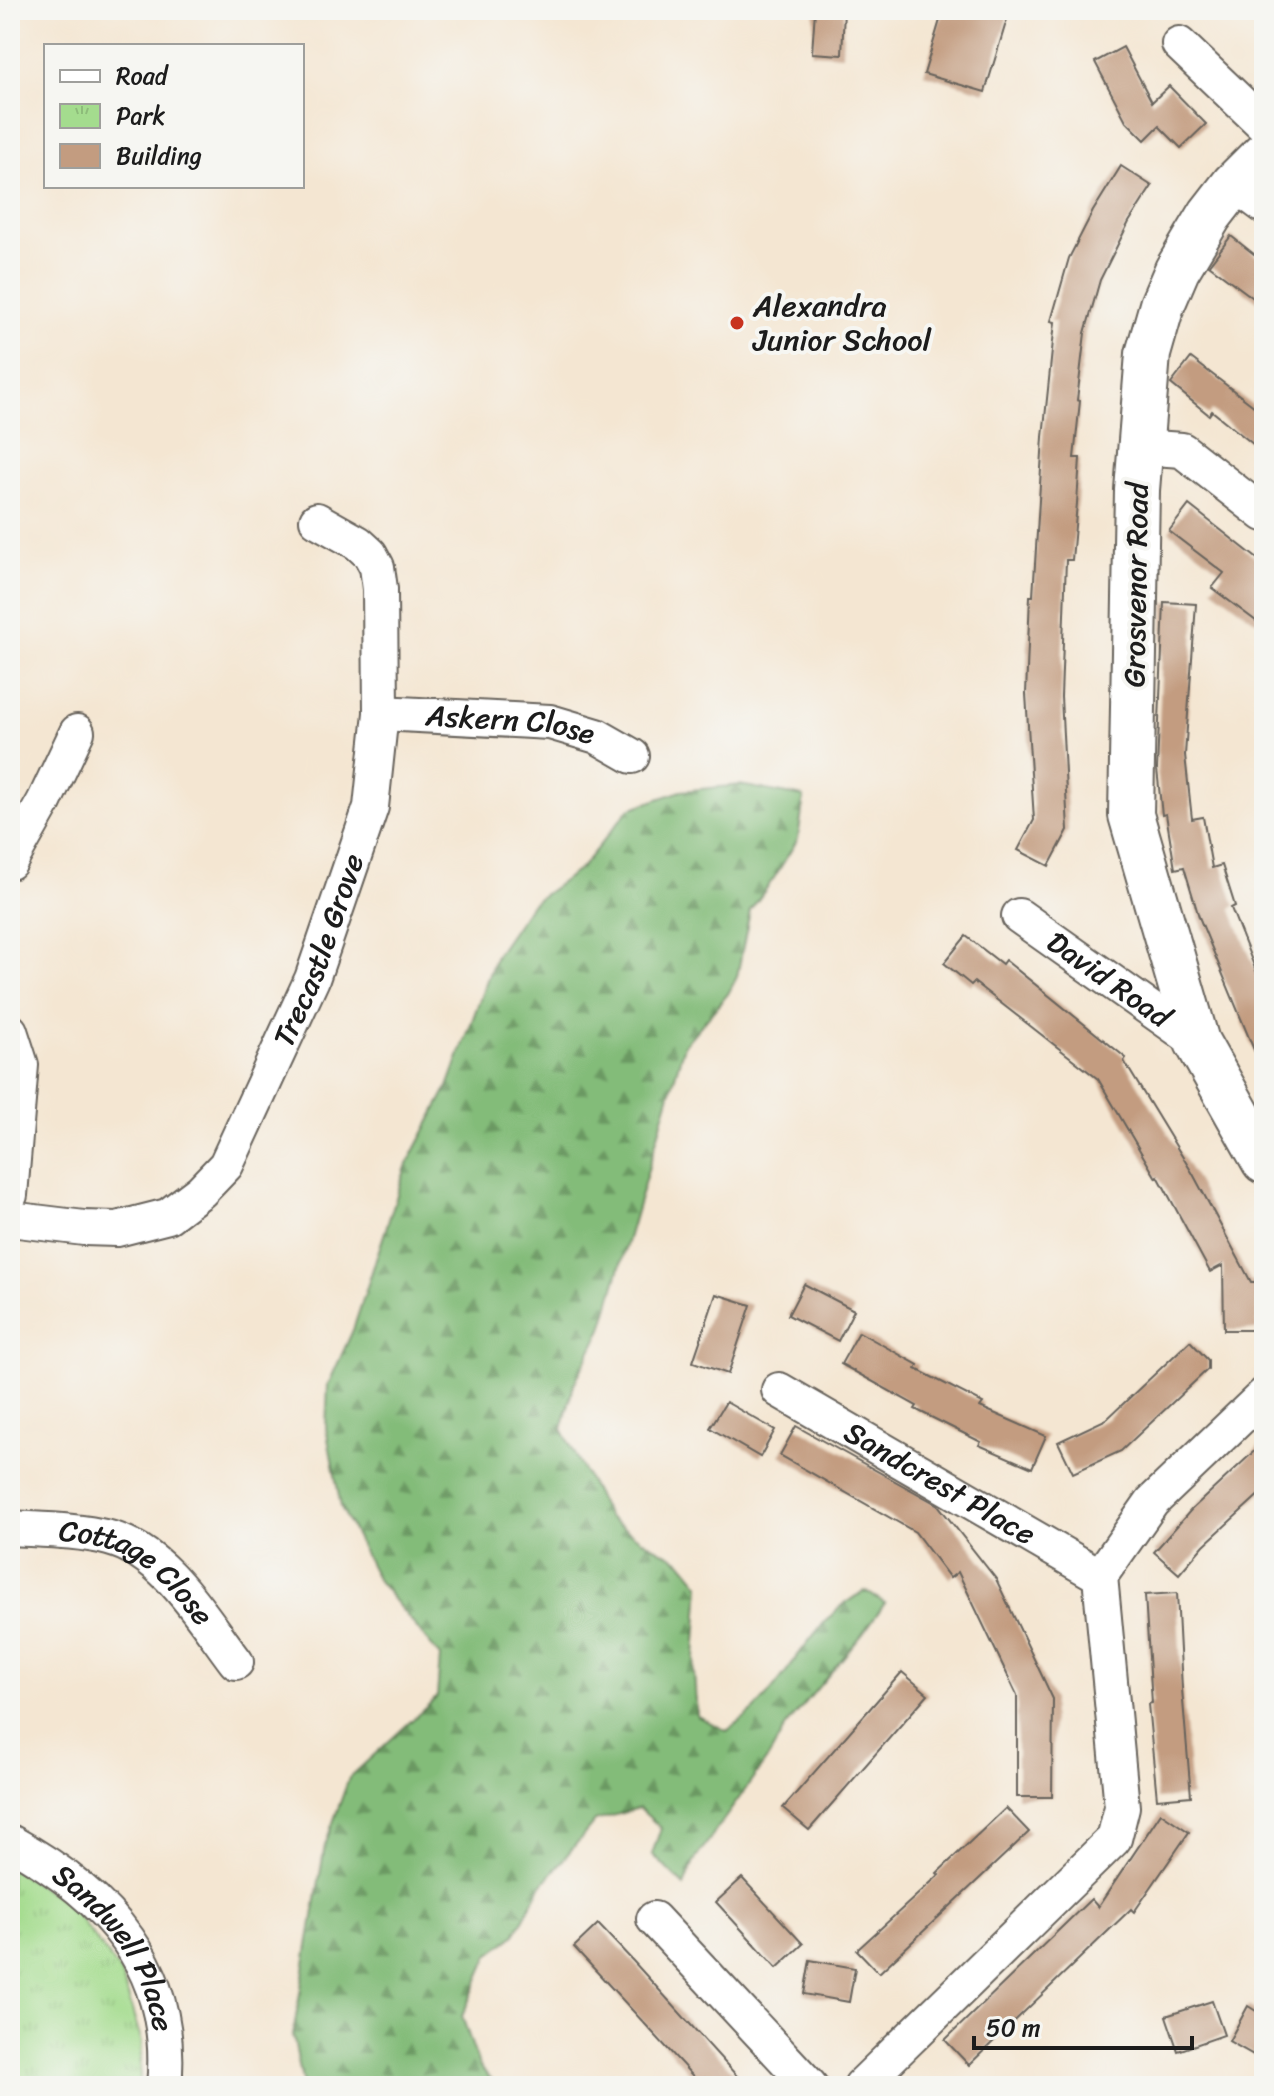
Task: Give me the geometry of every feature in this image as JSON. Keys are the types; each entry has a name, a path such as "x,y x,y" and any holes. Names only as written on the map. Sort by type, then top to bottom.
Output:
{"street":[{"path":"1179,44 1264,125"},
{"name":"Grosvenor Road","path":"1254,182 1210,215 1183,259 1162,305 1148,354 1140,447 1131,815 1197,1042 1264,1161"},
{"path":"1140,447 1182,450 1264,514"},
{"name":"Trecastle Grove","path":"10,1219 117,1229 168,1216 201,1191 226,1165 312,979 371,807 381,713 377,567 370,554 358,543 317,520"},
{"name":"Askern Close","path":"381,713 550,722 597,736 632,756"},
{"path":"10,862 44,802 77,732"},
{"name":"David Road","path":"1019,916 1197,1042"},
{"path":"10,1031 21,1065 10,1195"},
{"name":"Sandcrest Place","path":"779,1390 1100,1576"},
{"path":"861,2086 1114,1839 1122,1807 1100,1576 1152,1502 1264,1395"},
{"name":"Cottage Close","path":"10,1528 111,1539 135,1549 153,1560 167,1574 236,1662"},
{"name":"Sandwell Place","path":"10,1842 47,1862 86,1891 125,1933 149,1978 162,2020 166,2061 164,2086"},
{"path":"654,1919 810,2086"}],"green space":[{"path":"740,785 804,797 798,839 750,911 737,977 728,994 684,1045 602,1329 574,1384 562,1429 608,1517 643,1541 681,1561 700,1584 694,1672 697,1716 727,1731 770,1693 832,1614 865,1591 885,1603 786,1726 768,1758 694,1861 684,1886 652,1854 661,1828 639,1808 595,1821 542,1885 514,1936 489,1955 462,2016 479,2066 498,2086 303,2086 293,2035 325,1845 349,1778 437,1697 440,1656 378,1581 341,1507 326,1428 328,1385 353,1330 406,1167 448,1087 496,955 531,904 581,868 629,809 681,791"},
{"path":"10,1868 68,1903 121,1973 142,2043 139,2086 10,2085"}],"building":[{"path":"815,10 844,10 842,55 812,53"},
{"path":"943,10 988,10 1008,16 985,92 924,74"},
{"path":"1123,47 1152,102 1169,86 1206,124 1181,148 1159,126 1145,140 1126,121 1095,62"},
{"path":"1121,166 1152,186 1129,222 1100,280 1085,333 1074,458 1080,458 1077,503 1072,560 1066,560 1061,697 1068,830 1049,866 1018,850 1034,820 1026,694 1030,596 1033,596 1043,437 1055,322 1051,321 1069,258"},
{"path":"1231,236 1264,262 1264,306 1209,265"},
{"path":"1191,358 1264,414 1264,453 1212,411 1209,415 1171,384"},
{"path":"1189,505 1264,564 1264,627 1212,588 1224,573 1169,531"},
{"path":"1164,602 1196,604 1185,755 1192,819 1203,817 1212,868 1222,865 1235,906 1231,908 1264,991 1264,1074 1199,917 1184,867 1175,869 1166,814 1162,815 1157,769"},
{"path":"966,936 1002,964 1005,960 1126,1058 1124,1061 1193,1174 1251,1282 1257,1282 1257,1330 1224,1330 1223,1265 1210,1272 1158,1176 1156,1178 1098,1079 974,982 971,985 944,963"},
{"path":"804,1284 854,1310 838,1341 788,1315"},
{"path":"716,1294 751,1305 728,1374 693,1362"},
{"path":"859,1332 918,1365 916,1369 983,1403 980,1407 1046,1436 1032,1468 979,1445 981,1442 915,1409 917,1406 841,1364"},
{"path":"1190,1341 1208,1360 1208,1369 1121,1451 1073,1473 1058,1442 1107,1419"},
{"path":"726,1402 775,1430 760,1457 710,1428"},
{"path":"796,1426 938,1505 996,1579 1053,1699 1052,1797 1017,1797 1017,1695 958,1572 950,1578 915,1532 780,1455"},
{"path":"1264,1442 1264,1490 1204,1545 1179,1574 1154,1552 1191,1510"},
{"path":"1177,1593 1191,1796 1157,1799 1148,1704 1152,1703 1145,1595"},
{"path":"902,1672 928,1694 809,1830 783,1808"},
{"path":"1006,1808 1029,1832 879,1973 857,1950"},
{"path":"1161,1813 1189,1832 1134,1912 1131,1909 969,2065 945,2040 1091,1899 1098,1907"},
{"path":"742,1878 803,1944 777,1968 716,1902"},
{"path":"598,1924 746,2086 702,2086 574,1947"},
{"path":"810,1960 855,1968 849,2002 804,1994"},
{"path":"1212,2001 1224,2035 1178,2051 1166,2016"},
{"path":"1248,2006 1264,2016 1264,2061 1229,2041"}],"place":[{"name":"Alexandra Junior School","path":"737,323"}]}
